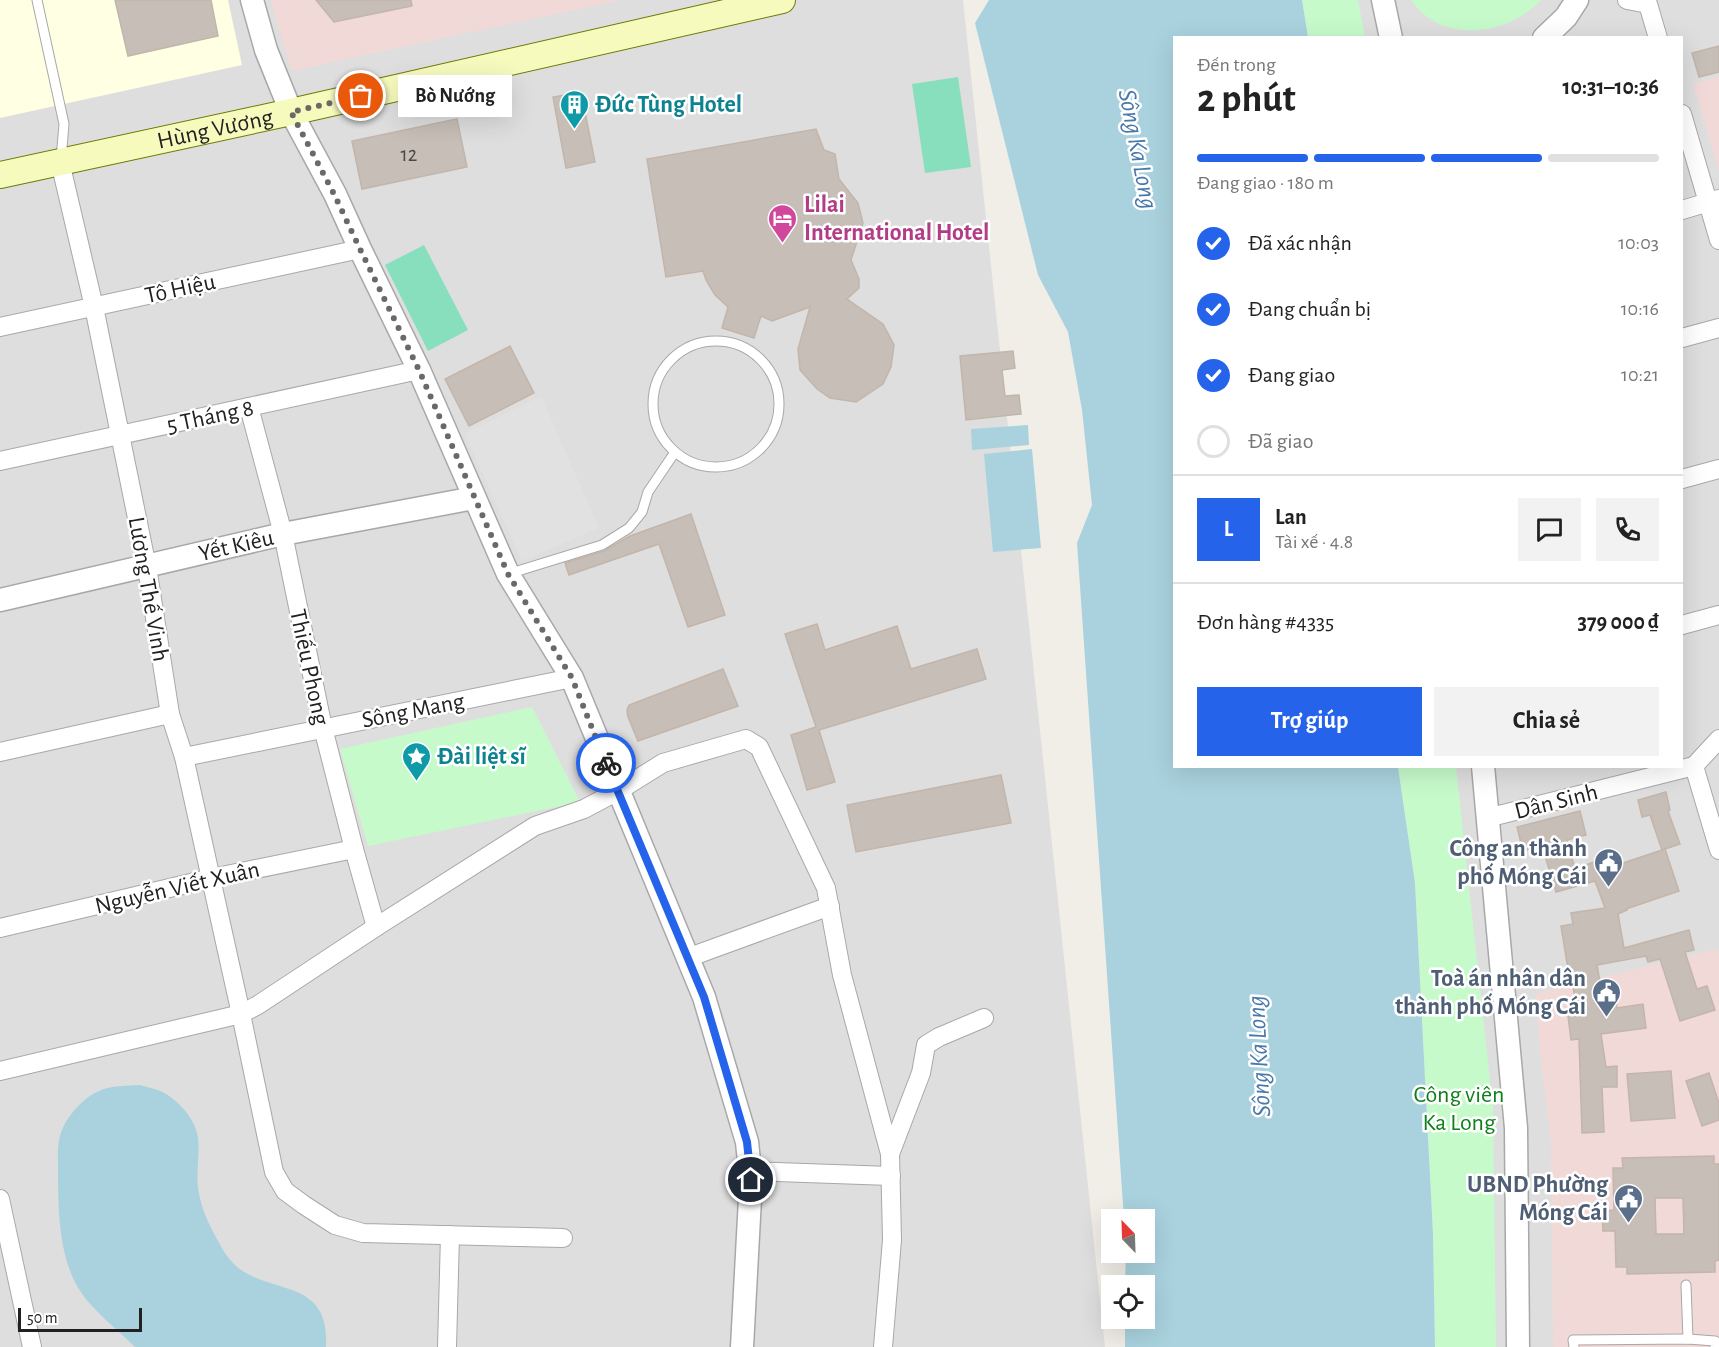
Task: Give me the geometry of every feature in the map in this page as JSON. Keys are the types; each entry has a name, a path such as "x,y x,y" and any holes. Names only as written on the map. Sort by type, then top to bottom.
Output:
{"main road":[{"name":"Hùng Vương","path":"0,175 291,112 782,0"}],"street":[{"path":"252,0 266,50 291,112 334,194 419,370 508,574 572,678 704,997 747,1142 750,1171 742,1347"},
{"path":"1383,0 1391,36"},
{"path":"1546,36 1566,17 1577,0"},
{"path":"1627,0 1648,4 1657,36"},
{"path":"1683,117 1714,200 1719,240"},
{"name":"Lương Thế Vinh","path":"60,162 94,307 147,567 170,714 184,757 212,878 274,1172 285,1191 335,1225 363,1233 563,1238"},
{"path":"1683,210 1714,200"},
{"name":"Tô Hiệu","path":"0,327 360,249"},
{"path":"1683,338 1719,328"},
{"name":"5 Tháng 8","path":"0,461 419,370"},
{"name":"Thiếu Phong","path":"249,407 283,534 323,728 376,927"},
{"path":"1683,479 1719,469"},
{"name":"Yết Kiêu","path":"0,600 283,534 474,498"},
{"path":"1683,625 1719,615"},
{"name":"Sông Mang","path":"184,757 572,678"},
{"path":"0,752 170,714"},
{"path":"0,1071 241,1014 535,826 584,809 663,763 746,739 759,747 826,888 842,975 891,1154 892,1240 884,1347"},
{"path":"1719,739 1694,766 1719,850"},
{"name":"Dân Sinh","path":"1487,818 1694,766"},
{"path":"1483,768 1516,1128 1518,1347"},
{"name":"Nguyễn Viết Xuân","path":"0,928 212,878 354,849"},
{"path":"687,958 830,906"},
{"path":"891,1154 921,1073 926,1045 984,1018"},
{"path":"750,1171 891,1176"},
{"path":"0,1199 32,1347"},
{"path":"447,1347 450,1235"}],"lane":[{"path":"37,0 64,124 60,162"},
{"path":"725,341 744,347 761,359 772,375 778,393 779,412 773,430 762,446 747,459 729,466 710,467 691,462 675,452 662,437 654,418 653,408 658,378 669,361 686,349 704,342 725,341"},
{"path":"508,574 602,544 629,528 642,512 648,492 675,452"},
{"path":"1686,1285 1688,1339"},
{"path":"1574,1347 1573,1340 1618,1344 1688,1339 1714,1341 1714,1347"}],"shaded area":[{"path":"0,0 963,0 1101,1309 1101,1329 1103,1329 1105,1347 0,1347"},
{"path":"0,0 228,0 242,65 0,118"},
{"path":"270,0 620,0 292,71"},
{"path":"1349,0 1719,0 1719,1347 1476,1347 1441,768 1683,768 1683,36 1354,36"},
{"path":"1719,76 1719,172 1693,84"},
{"path":"541,396 599,528 522,561 465,434"},
{"path":"1717,949 1719,956 1719,1347 1553,1347 1551,1142 1540,1053 1536,993"}],"green space":[{"path":"1302,0 1358,0 1365,36 1308,36"},
{"path":"1411,0 1541,0 1511,22 1493,28 1475,30 1457,29 1440,24 1424,14"},
{"path":"958,77 971,167 925,173 912,84"},
{"path":"424,245 468,330 428,351 385,265"},
{"path":"532,707 580,802 368,846 340,749"},
{"name":"Công viên Ka Long","path":"1398,768 1456,768 1493,1108 1496,1347 1435,1347 1433,1234 1415,883"}],"water":[{"name":"Sông Ka Long","path":"989,0 1302,0 1308,36 1173,36 1173,768 1398,768 1415,883 1433,1234 1435,1347 1125,1347 1125,1329 1155,1329 1155,1275 1125,1275 1126,1263 1155,1263 1155,1209 1123,1209 1077,543 1092,505 1082,410 1068,332 1038,275 975,23"},
{"path":"1028,425 1029,445 972,450 971,429"},
{"path":"1032,449 1041,548 993,552 984,454"},
{"path":"140,1085 165,1093 184,1109 193,1123 199,1149 199,1196 210,1226 226,1255 236,1266 250,1275 309,1299 319,1309 325,1325 326,1347 135,1347 81,1293 70,1271 62,1242 58,1195 60,1134 72,1113 93,1094 119,1086"}],"building":[{"path":"115,0 211,0 218,36 128,56"},
{"path":"316,0 411,0 412,6 334,22"},
{"path":"1719,46 1719,72 1699,77 1692,53"},
{"name":"Đức Tùng Hotel","path":"581,92 595,162 566,168 553,97"},
{"path":"457,119 467,167 362,189 352,141"},
{"path":"816,129 824,150 835,154 839,179 858,203 863,223 851,260 859,279 859,288 847,299 883,324 894,345 891,367 883,384 856,402 830,398 817,389 800,370 798,349 810,307 772,321 761,316 754,338 722,328 728,307 715,295 703,271 666,277 647,159"},
{"path":"510,346 534,393 469,426 445,379"},
{"path":"1013,351 1015,368 1002,370 1005,396 1019,395 1021,414 966,420 960,356"},
{"path":"691,514 725,615 688,627 659,544 569,575 565,563 604,551 630,536"},
{"path":"817,624 825,650 897,626 911,669 977,649 986,679 819,730 835,782 807,790 791,735 816,727 785,634"},
{"path":"723,669 738,706 638,741 628,717 629,705"},
{"path":"1001,775 1011,823 856,852 847,805"},
{"path":"1666,792 1670,810 1668,811 1680,844 1662,850 1650,815 1642,817 1638,800"},
{"path":"1580,811 1586,835 1567,840 1575,869 1607,857 1611,867 1665,849 1679,891 1626,909 1618,914 1624,948 1689,930 1694,950 1685,952 1697,989 1707,986 1715,1010 1680,1021 1660,959 1648,962 1646,956 1597,965 1602,993 1615,991 1617,1008 1643,1004 1646,1028 1601,1034 1606,1067 1617,1066 1617,1087 1602,1087 1604,1132 1582,1133 1579,1039 1571,1040 1567,1008 1576,1006 1561,926 1573,924 1571,913 1605,908 1595,881 1556,892 1542,846 1523,851 1517,827"},
{"path":"1671,1071 1675,1118 1631,1121 1627,1074"},
{"path":"1709,1073 1719,1103 1719,1120 1702,1126 1686,1081"},
{"name":"UBND Phường Móng Cái","path":"1714,1156 1714,1164 1719,1164 1719,1260 1715,1261 1715,1272 1627,1274 1627,1267 1616,1267 1615,1231 1603,1231 1602,1211 1614,1210 1613,1168 1623,1168 1622,1158","holes":["1655,1198 1683,1198 1684,1234 1656,1234"]}],"way so far":[{"path":"361,96 291,112 334,194 419,370 508,574 572,678 606,763"}],"place":[{"name":"Bò Nướng","path":"361,96"},
{"name":"Đức Tùng Hotel","path":"574,130"},
{"name":"Lilai International Hotel","path":"783,244"},
{"name":"Đài liệt sĩ","path":"416,782"},
{"name":"Công an thành phố Móng Cái","path":"1608,888"},
{"name":"Toà án nhân dân thành phố Móng Cái","path":"1607,1018"},
{"name":"UBND Phường Móng Cái","path":"1629,1224"}],"route":[{"path":"606,763 704,997 747,1142 751,1180"}]}
